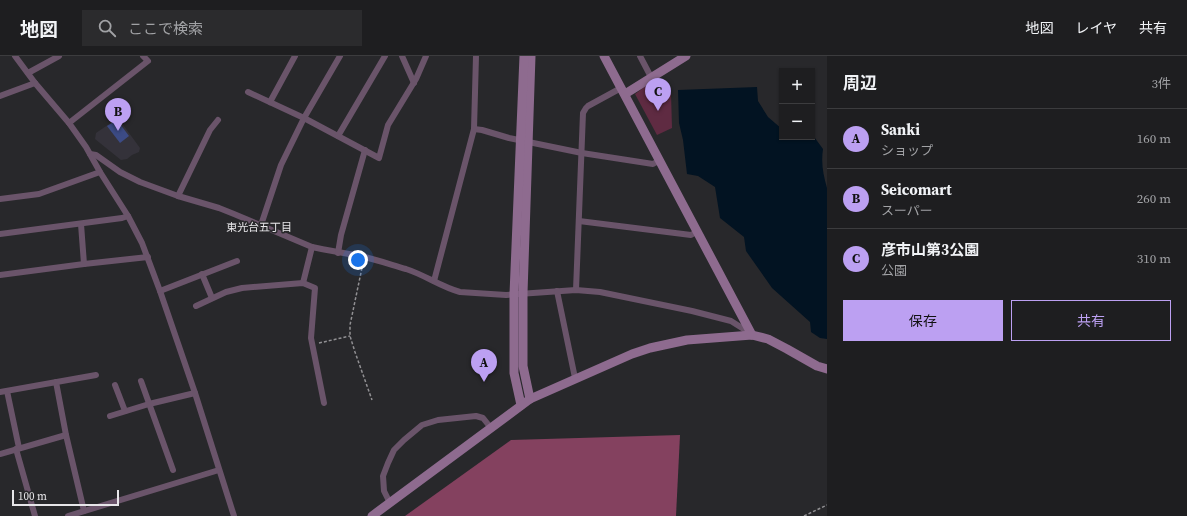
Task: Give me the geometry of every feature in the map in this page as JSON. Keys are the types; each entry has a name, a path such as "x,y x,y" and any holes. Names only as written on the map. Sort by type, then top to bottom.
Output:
{"street":[{"path":"15,56 35,83 69,123 128,216 142,243 160,290 195,393 234,516"},
{"path":"28,73 59,56"},
{"path":"69,123 148,61 143,56"},
{"path":"270,102 296,56"},
{"path":"261,225 281,165 304,118 340,56"},
{"path":"338,136 385,56"},
{"path":"402,56 414,83"},
{"path":"248,92 304,118 379,158 388,125 414,83 426,56"},
{"path":"434,281 474,129 476,56"},
{"path":"521,405 514,373 524,140 524,56"},
{"path":"524,140 531,56"},
{"path":"604,56 752,335"},
{"path":"640,56 651,77"},
{"path":"576,290 584,110 588,106 651,77 686,56"},
{"path":"0,96 35,83"},
{"path":"178,196 210,130 218,120"},
{"path":"474,129 582,153 653,164 660,160"},
{"path":"338,253 341,235 365,150"},
{"path":"90,154 96,155 120,172 140,182 178,196 219,208 312,247 364,257 406,269 452,290 460,292 518,294 576,290 600,292 692,311 731,321 752,335"},
{"path":"0,199 39,194 100,172"},
{"path":"0,234 81,224 128,216"},
{"path":"579,221 691,235 698,231"},
{"path":"81,224 84,264"},
{"path":"303,283 312,247"},
{"path":"0,275 148,257"},
{"path":"160,290 237,261"},
{"path":"202,274 212,298"},
{"path":"196,306 226,292 242,288 303,283 315,288 311,338 324,403"},
{"path":"557,291 575,378"},
{"path":"518,294 523,366 530,399"},
{"path":"372,516 530,399 575,378 650,348 687,340 752,335 768,339 817,366 827,369"},
{"path":"0,392 96,375"},
{"path":"141,381 173,470"},
{"path":"56,382 66,434 84,511"},
{"path":"115,385 125,411"},
{"path":"7,390 18,449 35,516"},
{"path":"110,416 149,404 195,393"},
{"path":"390,503 384,491 383,476 388,463 394,450 422,425 438,420 476,416 483,418 490,428"},
{"path":"0,454 66,434"},
{"path":"68,516 219,470"}],"path":[{"path":"364,257 350,325 350,336 372,400"},
{"path":"312,344 350,336"},
{"path":"804,516 827,505"}],"shaded area":[{"path":"654,80 671,93 672,128 657,135 635,94"},
{"path":"118,118 140,148 139,152 127,159 121,160 95,139 96,133"},
{"path":"680,435 676,516 405,516 511,440"}],"water":[{"path":"757,87 758,101 768,117 779,126 779,140 815,140 815,138 823,149 822,159 824,178 827,188 827,339 820,338 811,332 810,322 772,288 746,251 744,237 720,218 715,187 698,176 687,174 683,140 679,123 678,90"}],"building":[{"path":"117,120 129,136 120,143 107,126"}],"place":[{"name":"彦市山第3公園","path":"658,111"},
{"name":"Seicomart","path":"118,131"},
{"name":"Sanki","path":"484,382"}],"district":[{"name":"東光台五丁目","path":"259,227"}]}
